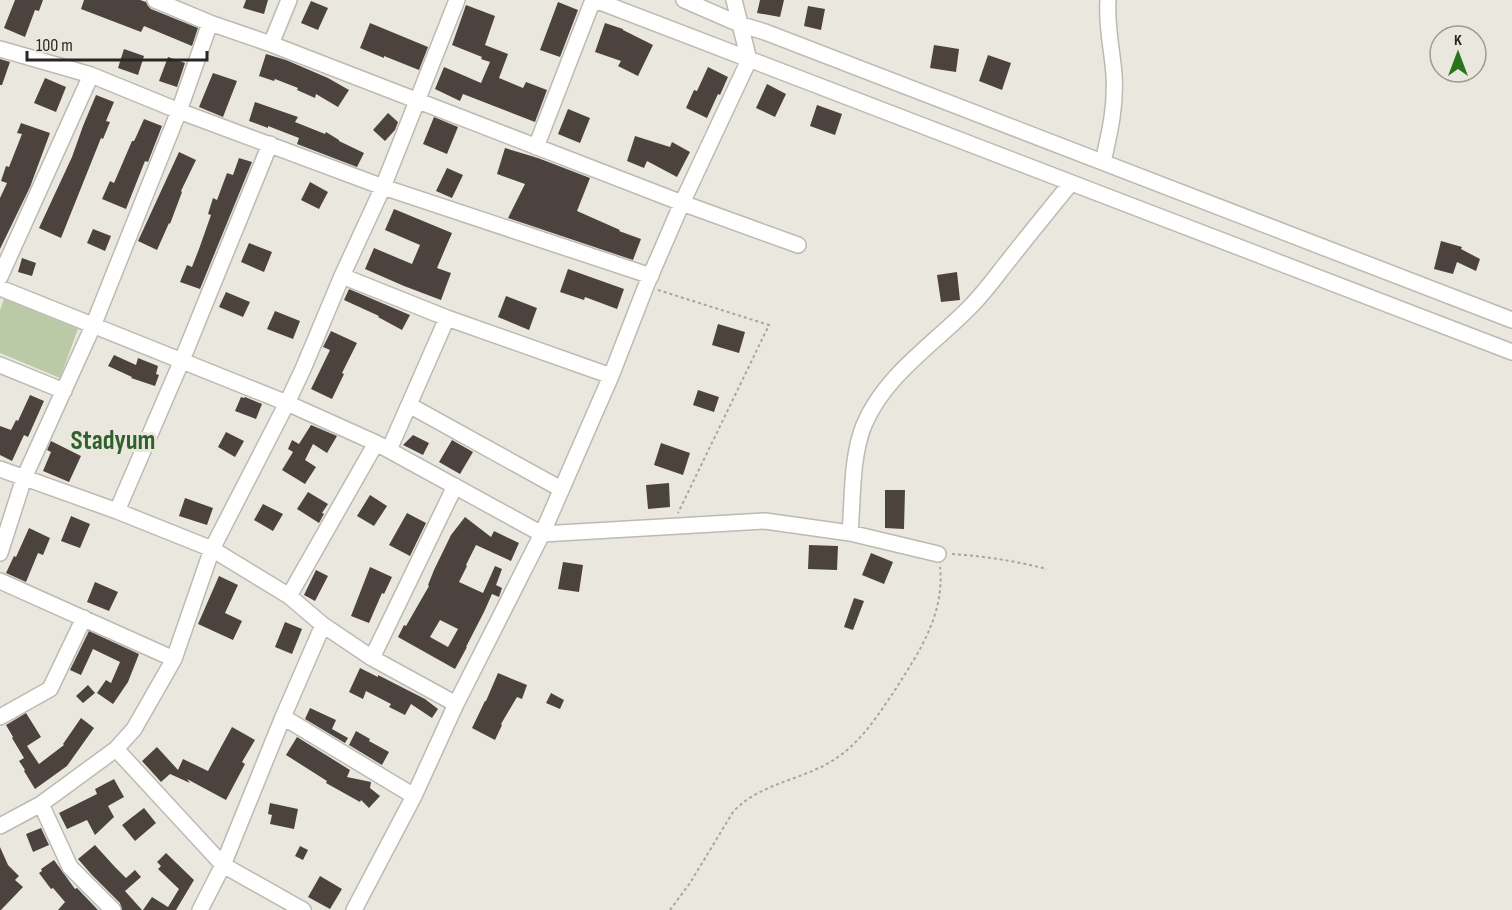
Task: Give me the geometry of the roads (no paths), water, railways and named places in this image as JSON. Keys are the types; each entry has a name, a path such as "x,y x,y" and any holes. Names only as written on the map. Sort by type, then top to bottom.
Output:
{"street":[{"path":"155,0 210,23 271,44 798,246"},
{"path":"271,44 289,0"},
{"path":"0,826 41,804 116,749 134,729 174,659 212,549 303,369 383,187 457,0"},
{"path":"536,147 594,0 1512,352"},
{"path":"684,0 739,24 765,32 1512,320"},
{"path":"354,910 414,796 456,704 542,534 611,376 648,281 682,203 749,60 734,0"},
{"path":"1103,162 1113,116 1114,94 1108,0"},
{"path":"0,553 24,478 93,326 179,111 210,23"},
{"path":"0,49 92,75 179,111 383,187 648,281"},
{"path":"0,277 92,75"},
{"path":"117,511 182,360 270,144"},
{"path":"850,533 856,452 866,422 874,407 897,376 971,306 1071,183"},
{"path":"342,276 447,318 611,376"},
{"path":"0,288 287,403 382,446 542,534 765,521 850,533 938,554"},
{"path":"289,596 409,405 447,318"},
{"path":"0,365 64,391"},
{"path":"409,405 561,489"},
{"path":"0,469 117,511 212,549 289,596 323,626 372,658 456,704"},
{"path":"372,658 455,486"},
{"path":"0,581 174,659"},
{"path":"0,717 50,689 84,618"},
{"path":"200,910 224,865 323,626"},
{"path":"284,717 414,796"},
{"path":"116,749 224,865 303,910"},
{"path":"41,804 70,867 113,910"}],"district":[{"name":"Stadyum","path":"113,440"}]}
